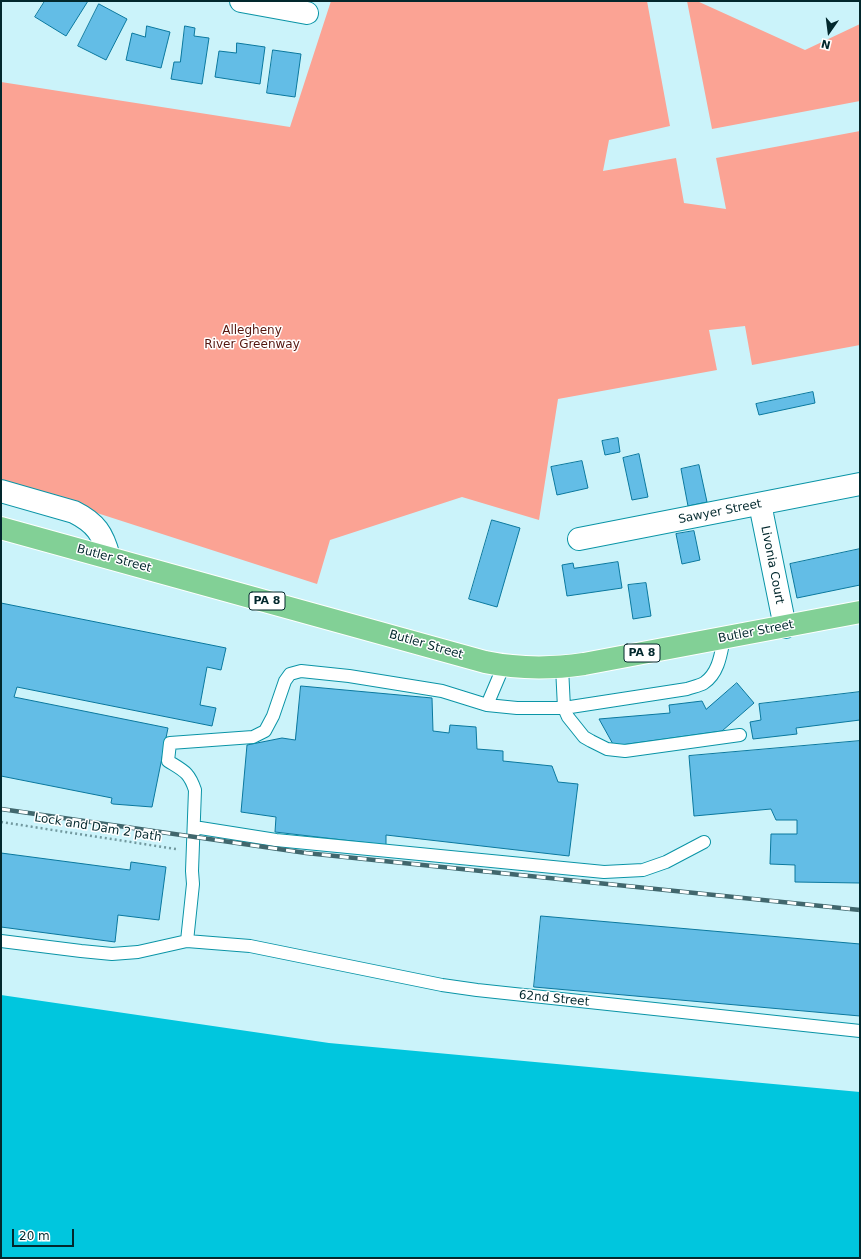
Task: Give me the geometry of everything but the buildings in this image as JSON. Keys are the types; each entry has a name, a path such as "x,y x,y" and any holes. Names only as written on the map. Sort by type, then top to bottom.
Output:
{"highway":[{"name":"Butler Street","path":"1,528 504,666 542,668 562,667 860,612"}],"street":[{"path":"240,1 307,13"},
{"name":"Sawyer Street","path":"579,539 860,484"},
{"path":"1,491 74,512 84,517 94,525 101,535 106,545 109,557"},
{"name":"Livonia Court","path":"760,504 785,626"}],"lane":[{"path":"187,940 193,884 192,871 195,790 188,774 168,761 170,743 253,737 265,731 273,716 285,681 290,674 301,671 349,676 442,691 487,705 517,708 564,708 686,689 704,683 713,674 718,664 724,638"},
{"path":"487,705 504,666"},
{"path":"562,667 564,708 568,717 584,737 608,749 625,751 740,735"},
{"path":"194,827 276,840 604,872 643,870 666,862 704,842"},
{"name":"62nd Street","path":"1,941 112,954 138,952 187,940 250,946 442,985 477,990 860,1031"}],"path":[{"name":"Lock and Dam 2 path","path":"1,822 193,852"}],"green space":[{"name":"Allegheny River Greenway","path":"331,1 647,1 670,126 609,140 603,171 676,158 684,203 726,209 716,158 860,131 860,345 752,365 745,326 709,330 717,370 558,399 539,520 462,497 330,540 317,584 1,482 1,82 290,127"},
{"path":"687,1 697,1 805,50 860,24 860,101 712,129"}],"water":[{"path":"1,995 329,1043 860,1092 860,1258 1,1258"}],"railway":[{"path":"1,809 306,853 860,910"}]}
